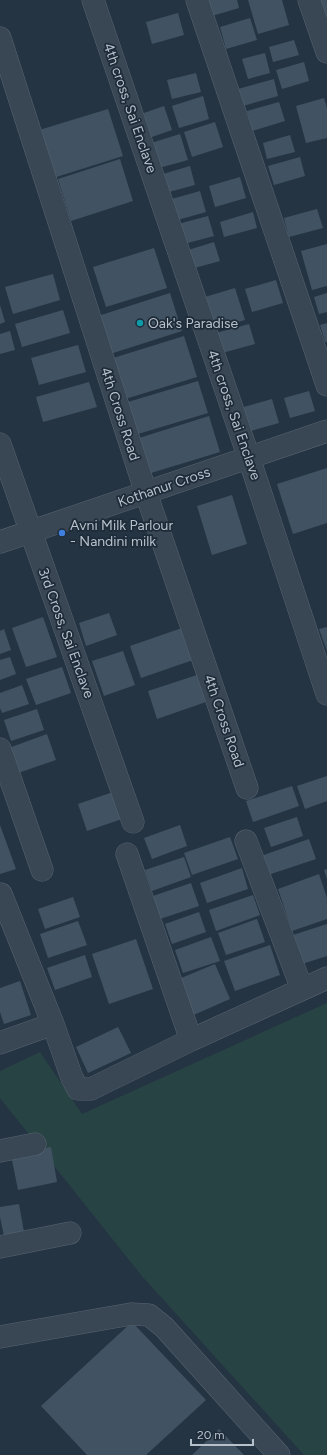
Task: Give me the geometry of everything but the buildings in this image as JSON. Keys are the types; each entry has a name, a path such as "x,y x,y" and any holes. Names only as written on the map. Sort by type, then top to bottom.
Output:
{"street":[{"name":"4th cross, Sai Enclave","path":"93,0 249,458 327,694"},
{"path":"197,0 327,385"},
{"path":"308,0 327,52"},
{"name":"4th Cross Road","path":"0,38 146,493 247,788"},
{"name":"Kothanur Cross","path":"0,542 327,431"},
{"name":"3rd Cross, Sai Enclave","path":"0,444 133,822"},
{"path":"0,749 42,870"},
{"path":"246,840 302,989"},
{"path":"127,854 191,1040"},
{"path":"1,894 53,1024 72,1078 78,1089 91,1089 191,1040 327,978"},
{"path":"0,1043 53,1024"},
{"path":"0,1151 35,1144"},
{"path":"0,1247 70,1232"},
{"path":"0,1337 131,1314 149,1315 164,1327 279,1455"}],"green space":[{"path":"327,1003 327,1455 304,1455 141,1275 0,1098 0,1071 40,1052 82,1114"}],"place":[{"name":"Oak's Paradise","path":"140,323"},
{"name":"Avni Milk Parlour - Nandini milk","path":"62,533"}]}
